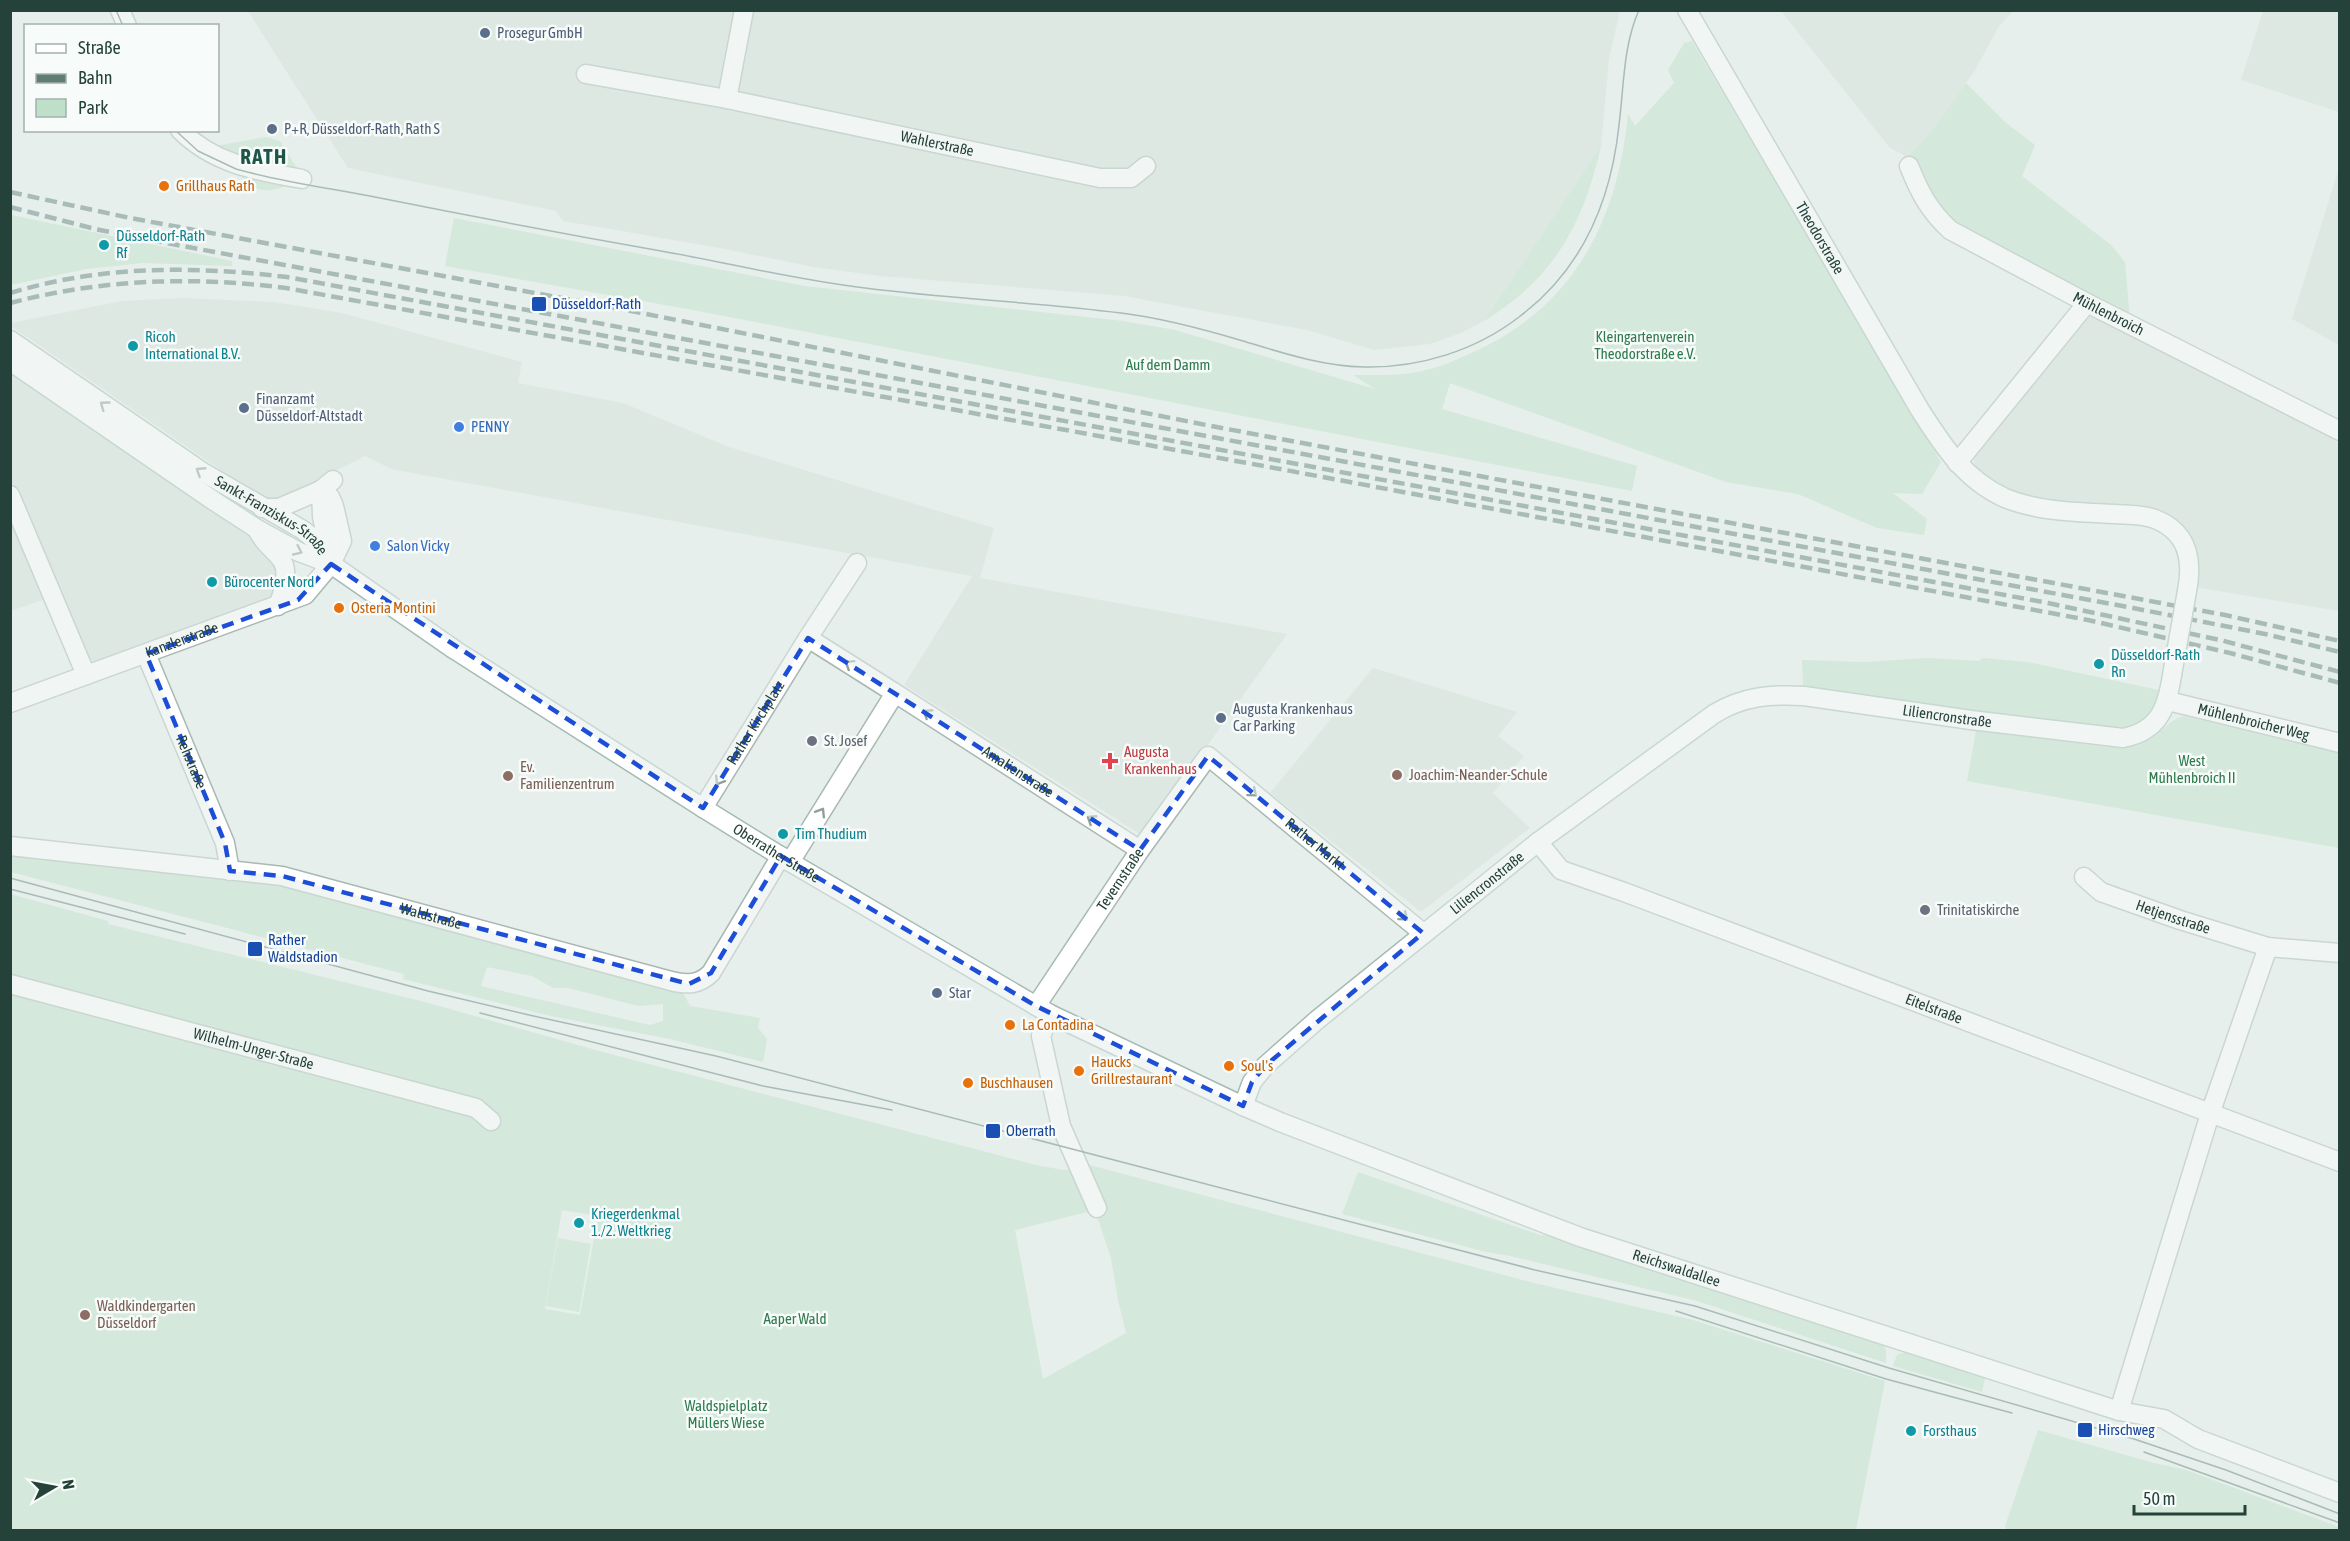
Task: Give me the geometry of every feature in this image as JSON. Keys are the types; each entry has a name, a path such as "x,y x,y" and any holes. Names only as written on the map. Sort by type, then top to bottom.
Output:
{"street":[{"path":"120,10 126,24"},
{"path":"727,99 744,10"},
{"name":"Theodorstraße","path":"1687,10 1920,410 1957,463"},
{"name":"Wahlerstraße","path":"586,74 727,99 1100,178 1131,178 1146,165"},
{"path":"182,132 200,148 230,163 302,179"},
{"name":"Mühlenbroich","path":"1909,166 1921,196 1933,214 1950,230 2087,303 2340,431"},
{"path":"1957,463 2087,303"},
{"name":"Sankt-Franziskus-Straße","path":"10,340 257,529 299,552 331,564"},
{"name":"Sankt-Franziskus-Straße","path":"10,361 147,446 303,530 315,540 331,564"},
{"name":"Liliencronstraße","path":"1243,1106 1252,1082 1265,1066 1423,933 1538,842 1714,714 1738,701 1777,694 1804,696 2114,738 2131,736 2150,727 2168,701 2191,571 2187,549 2173,531 2157,519 2134,515 2059,510 2016,502 1979,483 1957,463"},
{"path":"262,508 279,508 327,485 322,516 331,564"},
{"path":"10,495 86,675"},
{"path":"257,529 265,544 285,565 283,591 278,606"},
{"name":"Rather Kirchplatz","path":"703,808 857,563"},
{"name":"Kanzlerstraße","path":"10,703 305,596 331,564"},
{"name":"Oberrather Straße","path":"331,564 455,650 785,859 1043,1010 1243,1106"},
{"path":"785,859 895,693 808,638"},
{"name":"Rehstraße","path":"146,654 225,843 230,871"},
{"name":"Amalienstraße","path":"895,693 1140,850"},
{"name":"Mühlenbroicher Weg","path":"2168,701 2340,743"},
{"name":"Tevernstraße","path":"1097,1208 1061,1126 1041,1036 1043,1010 1140,850 1208,756"},
{"name":"Rather Markt","path":"1208,756 1423,933"},
{"name":"Eitelstraße","path":"1538,842 1561,870 1585,880 1624,892 2340,1162"},
{"name":"Waldstraße","path":"10,846 282,876 689,984 700,981 711,973 785,859"},
{"name":"Hetjensstraße","path":"2084,877 2101,892 2180,920 2268,947 2340,953"},
{"path":"2119,1411 2210,1114 2268,947"},
{"name":"Wilhelm-Unger-Straße","path":"10,984 476,1108 491,1121"},
{"name":"Reichswaldallee","path":"1243,1106 1339,1146 1580,1237 2119,1411 2164,1433 2198,1439 2340,1494"}],"highlighted area":[{"path":"331,564 703,808 808,638 1140,850 1208,756 1423,933 1265,1066 1252,1082 1243,1106 1036,1006 781,856 711,973 689,984 282,876 230,871 225,843 146,654 298,600"}],"shaded area":[{"path":"248,11 1620,11 1609,59 1601,146 1484,321 1461,333 1430,344 1374,350 1307,330 1124,296 880,276 813,267 720,248 563,221 556,211 348,168"},
{"path":"1781,11 2013,11 1999,26 1975,70 1936,126 1908,157 1890,148"},
{"path":"2263,11 2339,11 2339,112 2241,80"},
{"path":"2339,168 2340,345 2292,319"},
{"path":"182,298 274,302 342,313 522,362 518,383 623,403 729,447 994,528 980,578 1287,634 1143,836 904,685 972,576 391,469 365,456 281,499 263,499 11,326 11,323 122,301"},
{"path":"2087,311 2339,438 2339,611 2194,587 2197,568 2152,509 2136,506 2058,502 2021,494 1976,473 1973,452"},
{"path":"11,372 272,549 283,573 278,598 100,664 84,659 48,598 11,611"},
{"name":"Joachim-Neander-Schule","path":"1373,668 1517,712 1498,736 1524,756 1493,793 1530,828 1421,912 1270,793"}],"green space":[{"path":"1692,41 1941,462 1922,494 1893,493 1927,519 1924,535 1877,528 1798,494 1726,482 1450,383 1442,409 1637,466 1632,491 693,310 445,266 454,218 805,286 1123,321 1175,330 1375,389 1353,375 1414,373 1458,359 1512,331 1541,308 1566,283 1586,254 1602,222 1623,152 1628,114 1635,126 1674,83 1668,70 1684,43"},
{"path":"1966,83 2005,122 2035,145 2022,176 2111,245 2125,262 2130,321 1969,235 1946,217 1908,157 1936,126"},
{"path":"266,137 280,141 296,167 300,168 298,171 257,163 215,146"},
{"path":"1601,146 1585,201 1562,247 1529,287 1484,321"},
{"path":"242,176 285,184 285,186 273,190 261,190 245,181"},
{"path":"11,215 232,261 232,266 142,263 86,269 11,285"},
{"path":"1928,658 1979,661 1983,658 2028,662 2163,691 2156,706 2145,718 2132,726 2115,729 1803,690 1802,660 1864,662"},
{"name":"West Mühlenbroich II","path":"2183,716 2339,752 2339,848 1967,781 1976,730 2120,747 2138,744 2149,739"},
{"path":"10,848 250,874 679,985 690,1006 760,1018 758,1028 767,1039 763,1062 670,1039 551,1016 403,979 404,974 11,872","holes":["487,967 532,976 553,988 568,988 638,1006 663,1004 663,1021 650,1025 481,986"]},
{"name":"Aaper Wald","path":"10,894 108,921 108,924 425,1002 599,1051 1036,1165 1063,1170 1083,1169 1082,1163 1534,1283 1693,1320 1885,1381 1856,1530 11,1530","holes":["562,1210 598,1216 580,1315 545,1309","1095,1210 1111,1258 1126,1333 1043,1379 1015,1230"]},
{"path":"1358,1172 1540,1235 1546,1235 1883,1344 1886,1351 1886,1363 1697,1301 1486,1252 1342,1214"},
{"path":"558,1238 591,1244 579,1312 546,1306"},
{"path":"1912,1353 1985,1378 1982,1392 1893,1366 1897,1355"},
{"path":"2038,1430 2186,1470 2339,1527 2339,1530 2007,1530 2005,1526"}],"tram line":[{"path":"116,10 122,24"},
{"path":"177,132 198,151 236,169 288,181 814,281 897,292 1137,315 1198,328 1318,361 1348,366 1385,367 1426,361 1446,355 1502,329 1541,298 1576,256 1590,232 1609,180 1619,125 1627,52 1639,10"},
{"path":"10,878 428,991 716,1056 1535,1270 1695,1306 1889,1368 2134,1439 2226,1470 2340,1514"},
{"path":"10,889 185,934"},
{"path":"480,1013 763,1086 892,1110"},
{"path":"1676,1311 1886,1379 2012,1413"},
{"path":"2144,1452 2340,1523"}],"railway":[{"path":"10,192 130,218 616,308 1211,426 2225,615 2340,641"},
{"path":"10,207 95,229 177,245 2133,608 2265,634 2340,652"},
{"path":"10,293 79,277 148,270 217,271 287,277 2048,603 2220,640 2340,672"},
{"path":"10,303 79,289 148,282 217,282 286,288 1280,469 2088,620 2230,653 2340,683"}],"place":[{"name":"Prosegur GmbH","path":"485,33"},
{"name":"P+R, Düsseldorf-Rath, Rath S","path":"272,129"},
{"name":"Grillhaus Rath","path":"164,186"},
{"name":"Düsseldorf-Rath Rf","path":"104,245"},
{"name":"Düsseldorf-Rath","path":"539,304"},
{"name":"Ricoh International B.V.","path":"133,346"},
{"name":"Finanzamt Düsseldorf-Altstadt","path":"244,408"},
{"name":"PENNY","path":"459,427"},
{"name":"Salon Vicky","path":"375,546"},
{"name":"Bürocenter Nord","path":"212,582"},
{"name":"Osteria Montini","path":"339,608"},
{"name":"Düsseldorf-Rath Rn","path":"2099,664"},
{"name":"Augusta Krankenhaus Car Parking","path":"1221,718"},
{"name":"St. Josef","path":"812,741"},
{"name":"Augusta Krankenhaus","path":"1110,761"},
{"name":"Joachim-Neander-Schule","path":"1397,775"},
{"name":"Ev. Familienzentrum","path":"508,776"},
{"name":"Tim Thudium","path":"783,834"},
{"name":"Trinitatiskirche","path":"1925,910"},
{"name":"Rather Waldstadion","path":"255,949"},
{"name":"Star","path":"937,993"},
{"name":"La Contadina","path":"1010,1025"},
{"name":"Soul's","path":"1229,1066"},
{"name":"Haucks Grillrestaurant","path":"1079,1071"},
{"name":"Buschhausen","path":"968,1083"},
{"name":"Oberrath","path":"993,1131"},
{"name":"Kriegerdenkmal 1./2. Weltkrieg","path":"579,1223"},
{"name":"Waldkindergarten Düsseldorf","path":"85,1315"},
{"name":"Hirschweg","path":"2085,1430"},
{"name":"Forsthaus","path":"1911,1431"}],"district":[{"name":"RATH","path":"264,157"}],"park label":[{"name":"Kleingartenverein Theodorstraße e.V.","path":"1645,346"},
{"name":"Auf dem Damm","path":"1168,365"},
{"name":"Waldspielplatz Müllers Wiese","path":"726,1414"}]}
